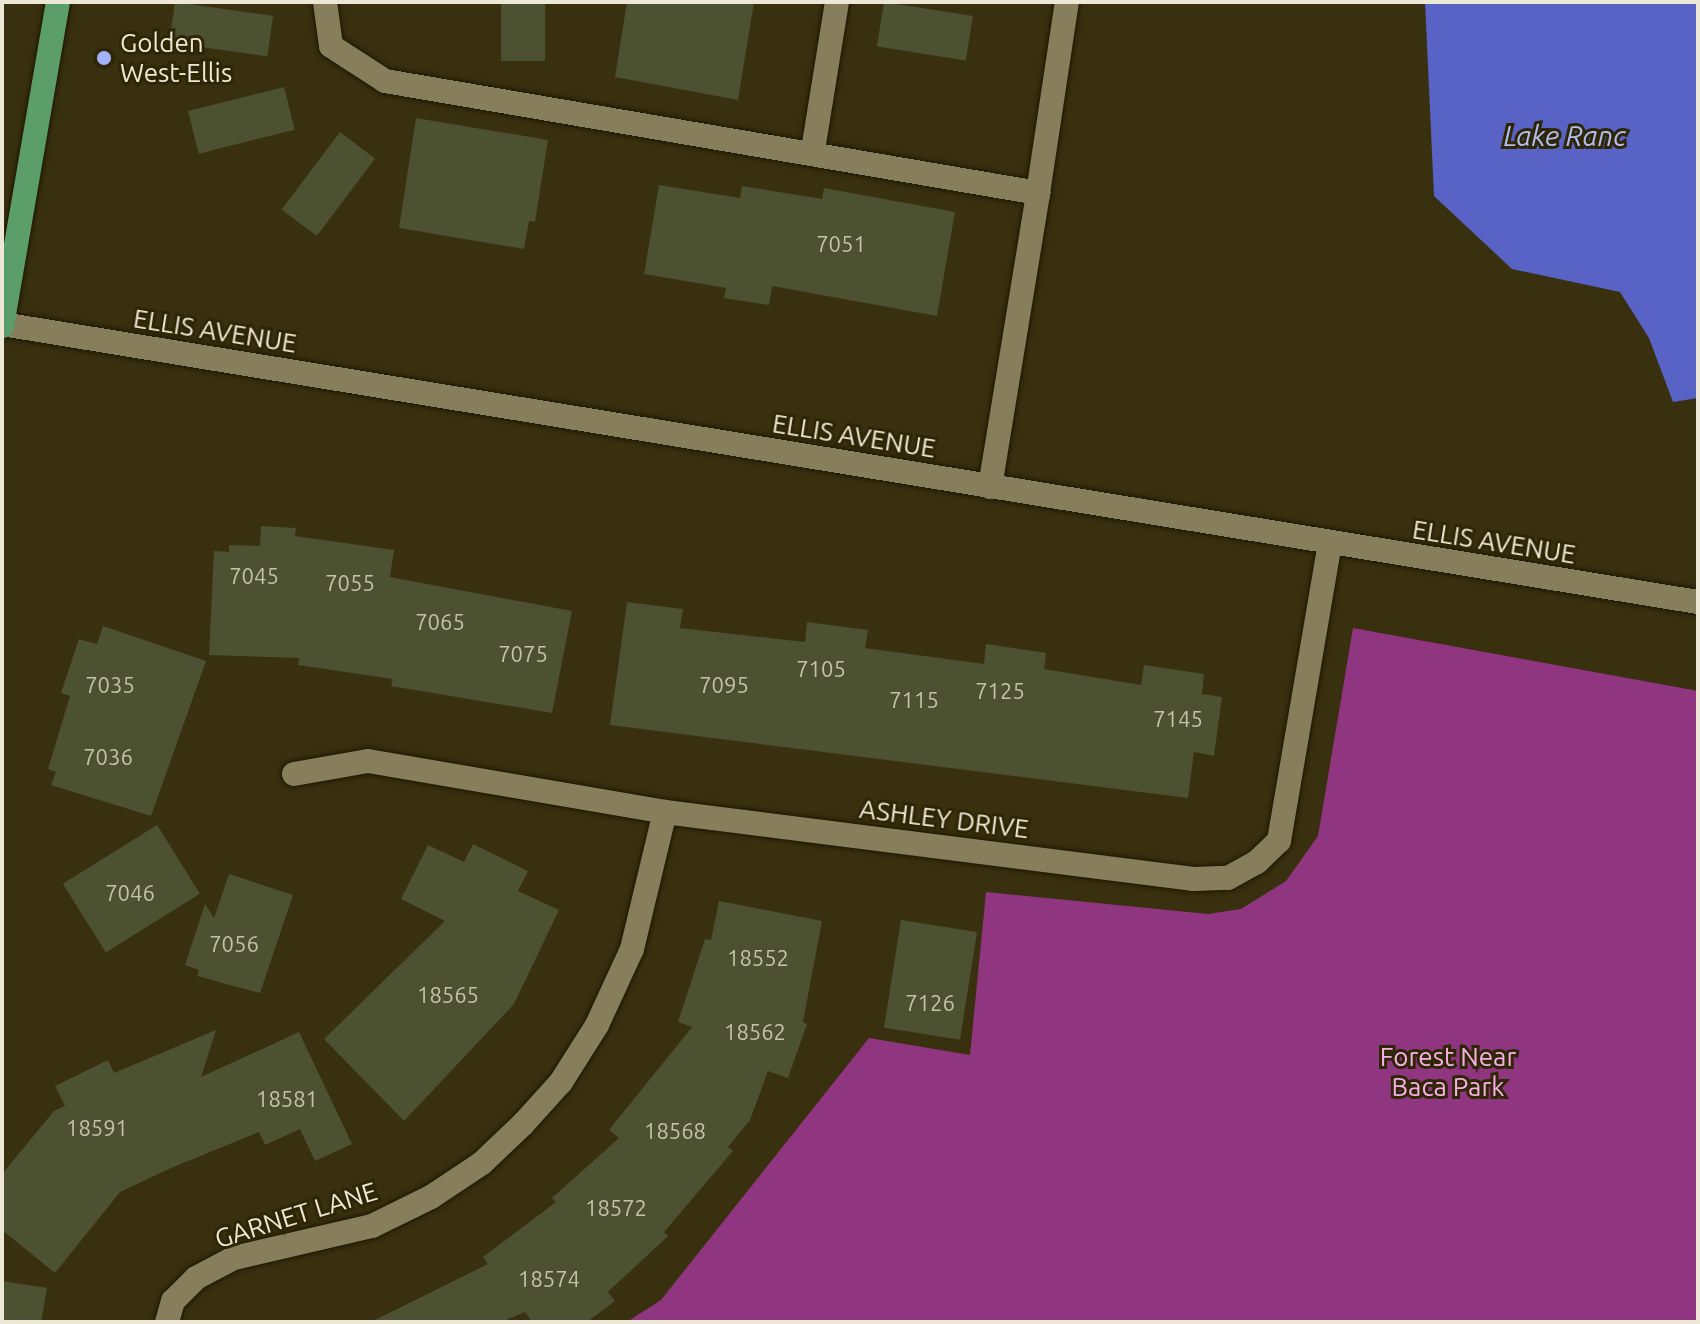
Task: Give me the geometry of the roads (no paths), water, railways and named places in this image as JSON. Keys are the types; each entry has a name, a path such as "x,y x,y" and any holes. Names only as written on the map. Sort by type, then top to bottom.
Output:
{"main road":[{"path":"2,324 58,2"}],"street":[{"path":"325,2 331,46 385,81 813,150 1038,193"},
{"path":"813,150 837,2"},
{"path":"990,487 1067,2"},
{"name":"ELLIS AVENUE","path":"2,324 1698,602"},
{"name":"ASHLEY DRIVE","path":"294,774 368,761 665,812 1194,879 1228,878 1257,862 1279,841 1330,544"},
{"name":"GARNET LANE","path":"167,1322 173,1301 196,1278 234,1258 372,1226 482,1163 523,1124 561,1082 597,1025 632,949 665,812"}],"water":[{"name":"Lake Ranc","path":"1425,2 1698,2 1698,398 1673,402 1649,338 1620,292 1512,269 1434,196"}],"place":[{"name":"Golden West-Ellis","path":"104,58"}],"park label":[{"name":"Forest Near Baca Park","path":"1448,1072"}]}
